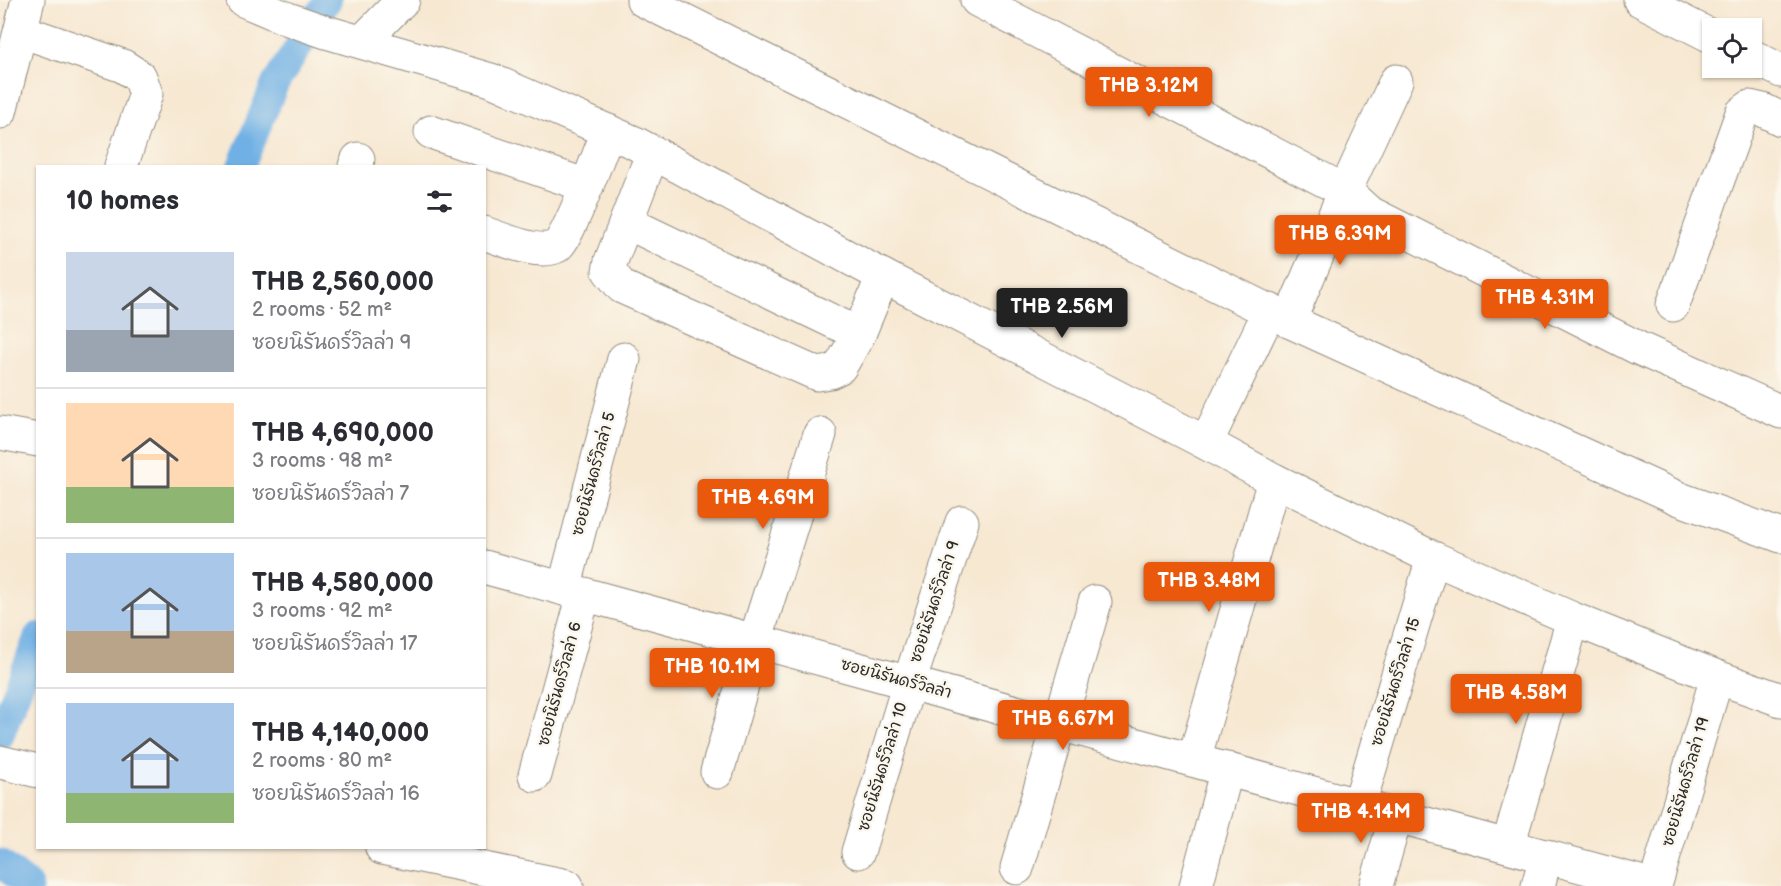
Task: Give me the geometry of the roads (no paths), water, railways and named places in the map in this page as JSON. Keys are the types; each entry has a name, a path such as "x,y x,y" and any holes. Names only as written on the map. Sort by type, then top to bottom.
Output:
{"street":[{"path":"243,0 326,32 491,80 608,131 653,152 883,276 1206,442 1274,480 1433,558 1573,619 1781,700"},
{"path":"362,42 403,0"},
{"path":"643,0 1280,316 1680,499 1781,536"},
{"path":"977,0 1345,191 1368,212 1399,228 1638,348 1781,412"},
{"path":"1640,0 1702,31"},
{"path":"0,112 24,15 140,77 146,94 121,165"},
{"path":"1762,61 1781,71"},
{"path":"1206,442 1280,316 1345,191 1396,81"},
{"path":"1673,305 1742,113 1750,107 1763,110 1781,119"},
{"path":"486,234 533,248 550,249 561,243 587,186 608,131"},
{"path":"430,132 587,186"},
{"path":"653,152 611,261 609,271 622,287 817,374 830,372 840,367 859,334 883,276"},
{"path":"626,222 859,334"},
{"name":"ซอยนิรันดร์วิลล่า 5","path":"574,591 624,359"},
{"path":"0,433 36,440"},
{"path":"717,772 755,640 820,434"},
{"path":"1194,760 1274,480"},
{"name":"ซอยนิรันดร์วิลล่า 9","path":"909,683 962,522"},
{"name":"ซอยนิรันดร์วิลล่า 15","path":"1359,806 1433,558"},
{"name":"ซอยนิรันดร์วิลล่า","path":"486,568 1508,846 1542,871 1655,886"},
{"name":"ซอยนิรันดร์วิลล่า 6","path":"535,775 574,591"},
{"path":"1017,868 1095,602"},
{"path":"1508,846 1573,619"},
{"name":"ซอยนิรันดร์วิลล่า 19","path":"1655,886 1717,677"},
{"name":"ซอยนิรันดร์วิลล่า 10","path":"858,852 909,683"},
{"path":"0,762 36,771"},
{"path":"1196,886 1227,769"},
{"path":"1376,886 1396,816"},
{"path":"387,849 567,886"}],"waterway":[{"path":"241,165 275,84 328,0"},
{"path":"0,736 36,641"},
{"path":"0,863 29,886"}]}
